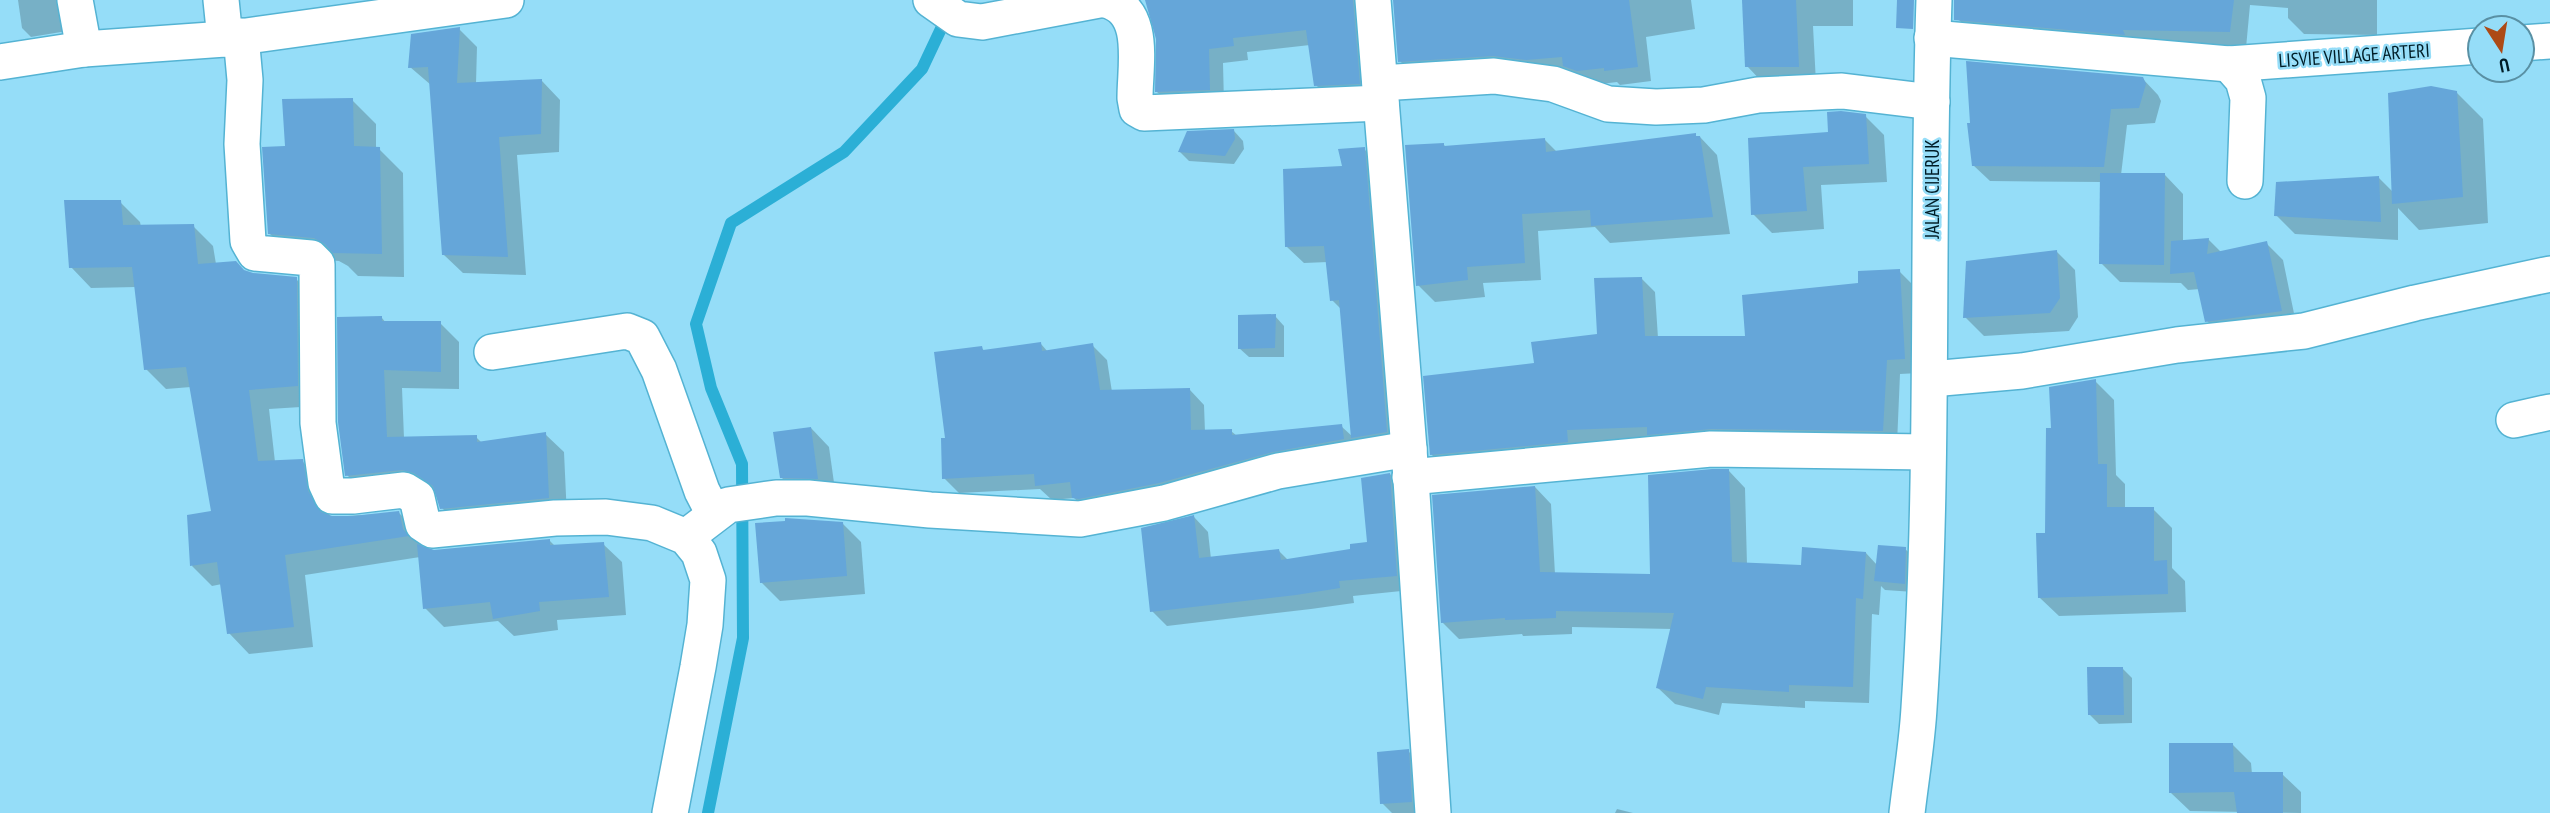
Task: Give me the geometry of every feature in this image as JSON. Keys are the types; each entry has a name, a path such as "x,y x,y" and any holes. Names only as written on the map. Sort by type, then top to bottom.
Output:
{"street":[{"path":"75,0 84,49"},
{"path":"221,0 245,80 242,144 248,241 255,253 311,258 317,264 318,423 326,483 332,496 404,490 417,498 423,524 432,530 555,518 606,517 652,523 686,537 699,553 708,580 700,656 670,813"},
{"path":"0,62 84,49 233,37 506,0"},
{"path":"944,10 982,22 1099,0"},
{"path":"1106,0 1124,9 1135,26 1135,104 1137,109 1144,113 1380,93 1494,76 1553,84 1608,104 1656,107 1704,105 1758,95 1842,91 1932,102"},
{"path":"1373,0 1433,813"},
{"name":"JALAN CIJERUK","path":"1907,813 1919,710 1931,379 1934,0"},
{"name":"LISVIE VILLAGE ARTERI","path":"1933,38 2229,64 2466,47"},
{"path":"2229,64 2243,80 2248,99 2245,181"},
{"path":"1931,379 2022,371 2177,345 2304,331 2415,303 2550,274"},
{"path":"492,352 627,331 642,337 659,370 702,491 732,506"},
{"path":"2514,420 2550,412"},
{"path":"686,537 732,506 808,498 1080,519 1164,503 1278,471 1711,449 1928,452"}],"building":[{"path":"1145,0 1353,0 1360,84 1314,86 1306,30 1233,38 1234,46 1209,49 1210,90 1155,92 1156,39"},
{"path":"1393,0 1629,0 1638,67 1577,71 1563,66 1562,57 1526,60 1493,56 1398,62"},
{"path":"1742,0 1796,0 1799,67 1745,67"},
{"path":"1897,0 1914,0 1913,29 1896,28"},
{"path":"1954,0 2234,0 2230,32 2123,30 2125,35 1954,20"},
{"path":"460,27 457,83 542,79 541,134 499,137 508,257 442,255 428,67 408,68 411,34"},
{"path":"1966,61 2143,77 2146,84 2139,108 2111,109 2104,167 1972,166 1967,123 1970,123"},
{"path":"2431,86 2457,91 2463,197 2392,204 2388,93"},
{"path":"353,98 354,146 380,147 382,254 333,253 325,244 314,238 268,234 262,147 285,146 282,99"},
{"path":"1827,112 1866,114 1869,164 1803,167 1807,211 1751,215 1748,138 1828,132"},
{"path":"1234,129 1235,139 1225,156 1178,152 1187,131"},
{"path":"1696,133 1696,136 1700,136 1713,217 1591,226 1590,210 1522,214 1525,263 1467,267 1468,280 1416,286 1405,145 1444,143 1444,146 1545,138 1546,152"},
{"path":"1365,147 1387,432 1351,438 1339,300 1330,301 1324,246 1285,247 1283,169 1342,166 1338,149"},
{"path":"2100,173 2165,173 2164,265 2099,264"},
{"path":"2379,176 2381,222 2274,216 2276,182"},
{"path":"64,200 121,200 123,225 194,224 198,264 236,261 244,270 253,273 297,277 298,386 249,390 258,461 303,459 308,491 321,512 332,516 353,516 399,511 403,529 409,536 285,555 294,627 227,634 217,562 190,566 187,515 211,511 186,367 144,370 132,267 69,268"},
{"path":"2209,238 2207,254 2267,241 2282,311 2205,322 2194,272 2170,274 2171,241"},
{"path":"2057,250 2060,298 2050,313 1963,318 1966,261"},
{"path":"1900,269 1905,359 1887,360 1883,431 1711,429 1647,435 1647,427 1567,430 1568,442 1430,455 1423,376 1534,363 1531,342 1597,334 1594,278 1642,277 1645,336 1745,336 1742,295 1858,283 1858,271"},
{"path":"1276,314 1275,348 1238,349 1238,315"},
{"path":"382,316 382,321 441,321 441,372 384,370 387,437 477,435 477,442 546,432 549,498 440,509 433,486 414,473 402,470 345,476 338,422 337,317"},
{"path":"1041,342 1042,351 1093,343 1100,390 1190,388 1191,430 1232,429 1232,435 1342,424 1344,439 1273,452 1159,483 1079,499 1072,498 1070,482 1035,486 1034,474 942,479 941,438 945,438 934,352 982,346 983,350"},
{"path":"2096,379 2098,464 2107,464 2107,507 2154,507 2154,561 2167,560 2168,594 2038,598 2036,533 2045,533 2046,428 2051,428 2049,387"},
{"path":"811,427 818,479 780,478 773,432"},
{"path":"1729,469 1732,562 1801,565 1802,547 1866,552 1863,599 1856,598 1853,687 1789,685 1789,692 1706,687 1703,699 1656,688 1674,613 1556,611 1556,618 1505,618 1441,623 1432,495 1535,486 1540,572 1650,574 1648,475"},
{"path":"1390,473 1397,576 1339,581 1340,588 1296,595 1150,612 1141,528 1194,515 1199,558 1279,549 1281,560 1350,549 1350,544 1367,542 1361,478"},
{"path":"785,518 843,522 847,576 760,583 755,523 785,521"},
{"path":"550,539 550,545 604,542 609,597 539,602 540,611 493,619 490,602 423,609 417,544 434,550"},
{"path":"1878,545 1906,547 1905,584 1874,581"},
{"path":"2087,667 2123,667 2124,715 2088,715"},
{"path":"2169,743 2233,743 2234,772 2283,772 2283,813 2237,813 2234,792 2169,793"},
{"path":"1409,749 1412,802 1380,804 1377,752"}],"waterway":[{"path":"708,813 743,638 742,464 711,388 696,324 731,223 844,152 922,69 947,16"}]}
